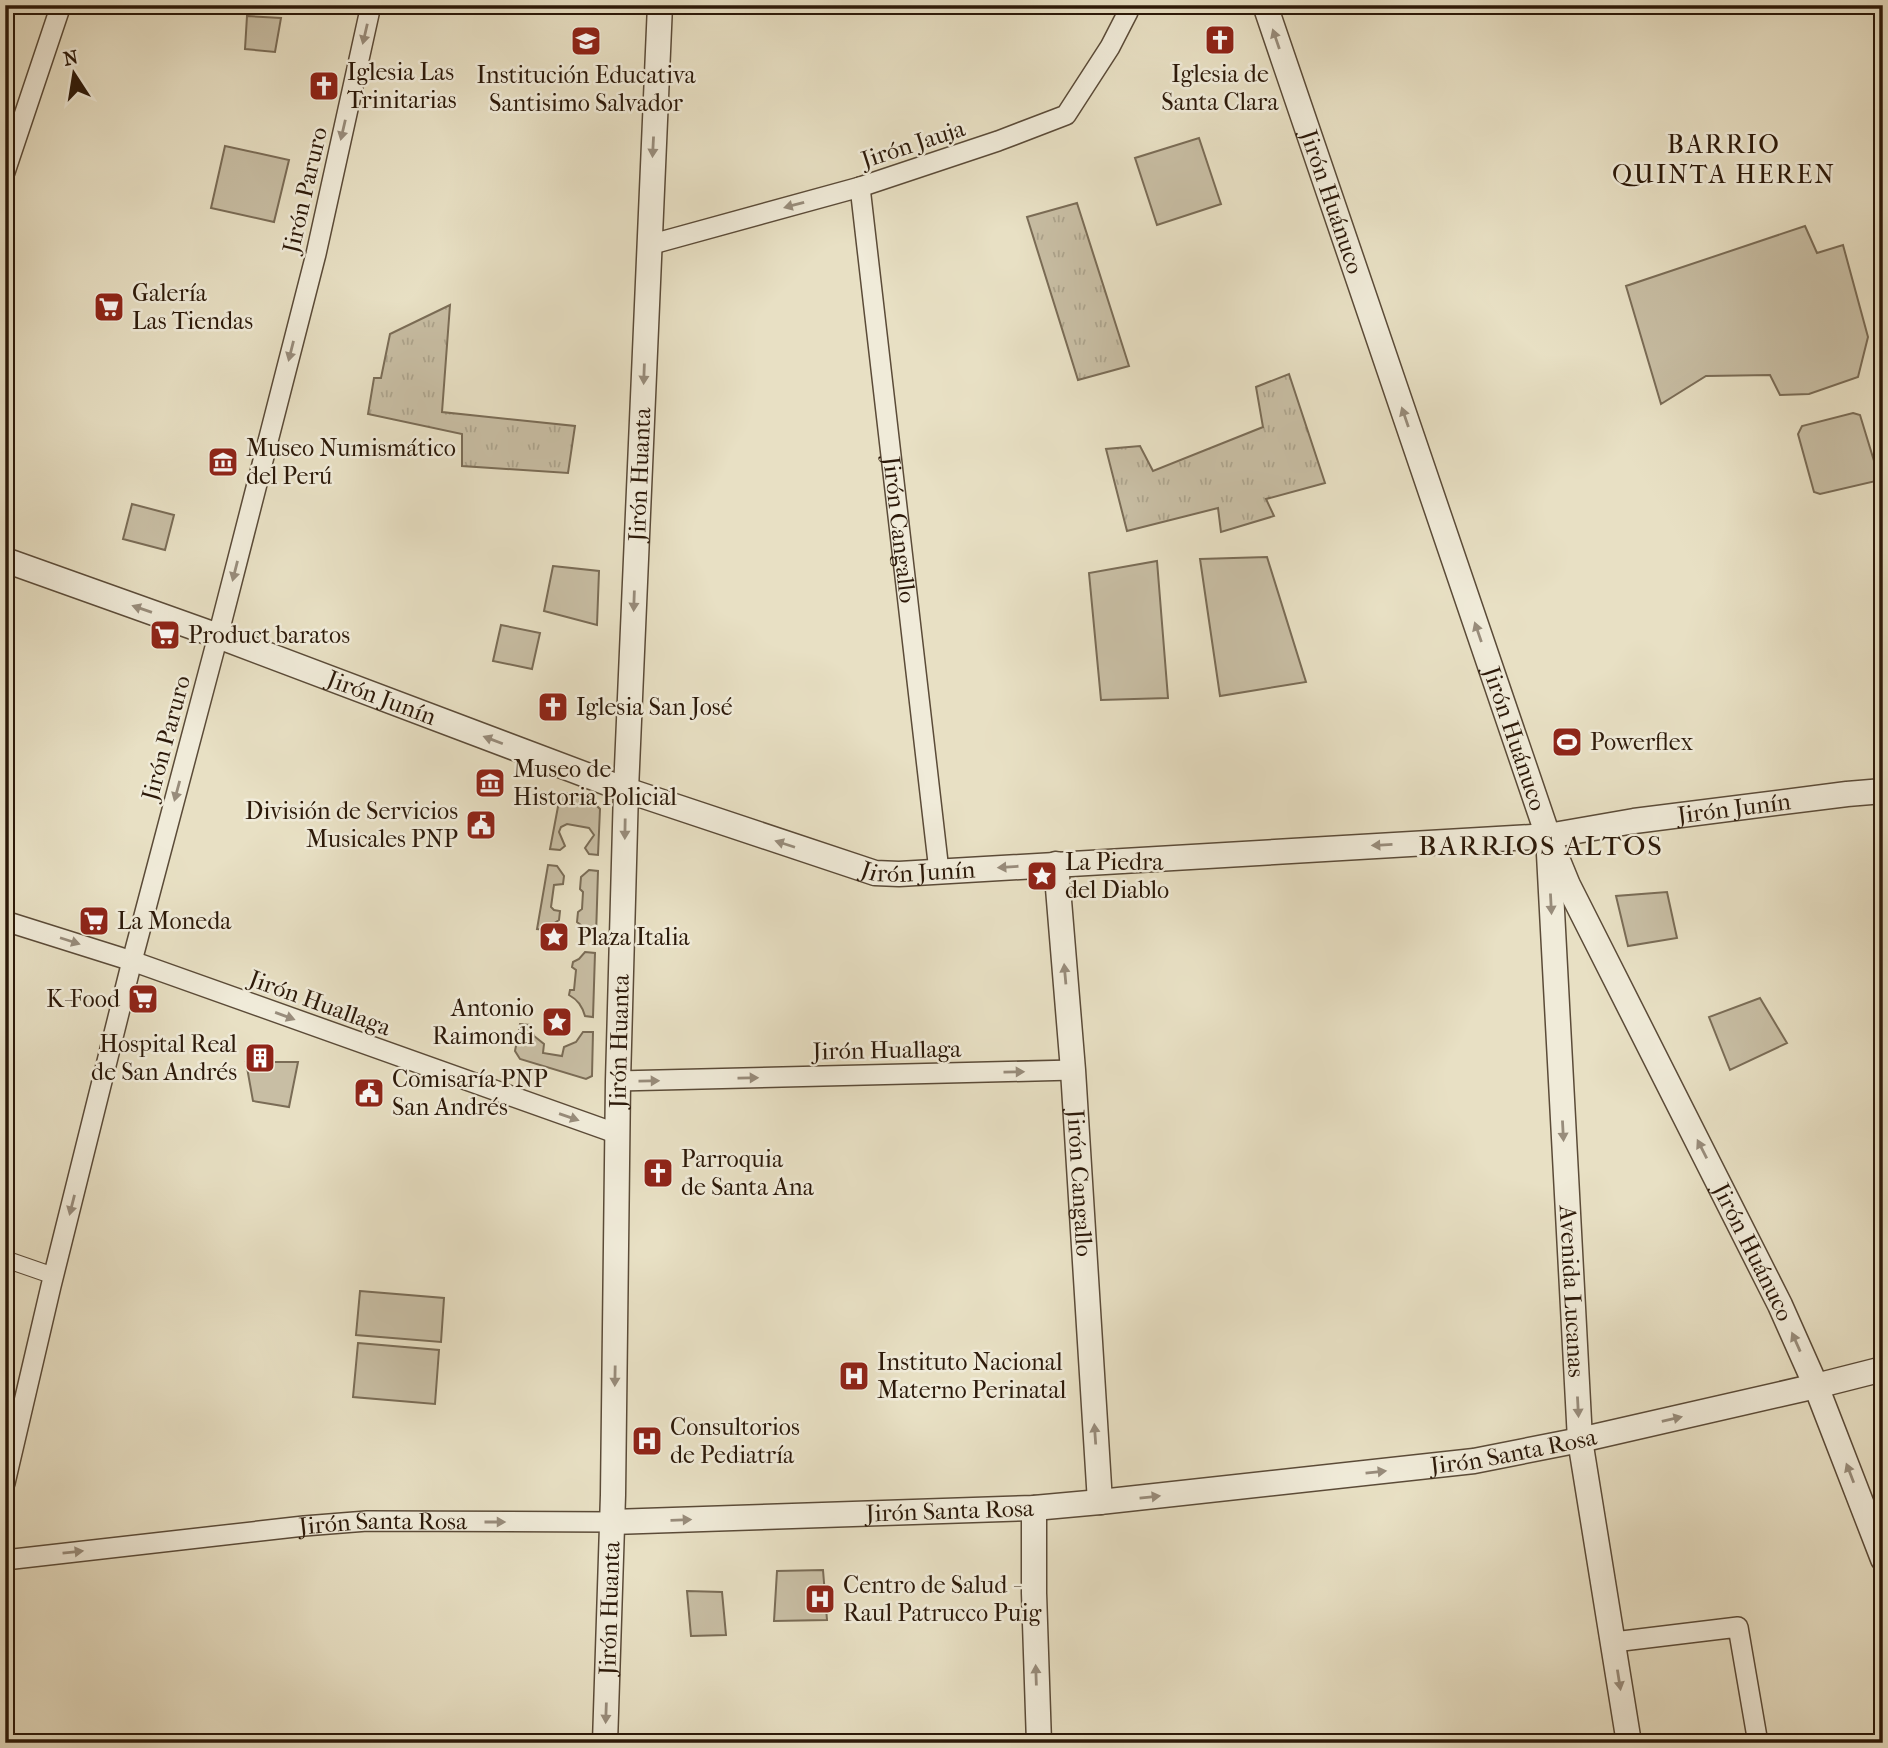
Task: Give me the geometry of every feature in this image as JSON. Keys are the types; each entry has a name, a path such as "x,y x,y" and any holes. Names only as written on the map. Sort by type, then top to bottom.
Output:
{"street":[{"path":"5,172 61,5"},
{"name":"Jirón Paruro","path":"5,1483 132,961 316,254 371,5"},
{"name":"Jirón Huanta","path":"605,1743 612,1522 618,1081 626,790 660,5"},
{"name":"Jirón Jauja","path":"649,245 860,187 1066,116 1110,47 1129,5"},
{"name":"Jirón Huánuco","path":"1265,5 1548,836 1568,885 1776,1298 1816,1386 1883,1559"},
{"name":"Jirón Cangallo","path":"860,187 939,872"},
{"name":"Jirón Junín","path":"5,560 218,636 626,790 875,873 939,872 1548,836 1644,820 1883,791"},
{"name":"Avenida Lucanas","path":"1548,836 1580,1440 1629,1743"},
{"name":"Jirón Cangallo","path":"1056,864 1073,1070 1100,1502"},
{"name":"Jirón Huallaga","path":"5,920 132,961 618,1134"},
{"name":"Jirón Huallaga","path":"618,1081 1073,1070"},
{"path":"5,1259 54,1276"},
{"name":"Jirón Santa Rosa","path":"5,1560 367,1521 612,1522 1034,1508 1100,1502 1475,1461 1580,1440 1883,1368"},
{"path":"1034,1508 1039,1743"},
{"path":"1614,1642 1738,1627 1758,1743"}],"green space":[{"path":"247,16 281,18 275,52 245,49"},
{"path":"1199,138 1221,204 1157,225 1135,158"},
{"path":"225,146 289,160 274,222 211,208"},
{"path":"1077,203 1129,366 1078,380 1027,217"},
{"path":"1805,226 1817,253 1843,245 1868,337 1858,377 1809,394 1780,395 1770,375 1706,376 1661,404 1626,286"},
{"path":"450,305 442,412 575,426 568,473 462,466 462,434 368,414 374,378 381,378 390,334"},
{"path":"1289,374 1325,483 1266,499 1274,516 1221,532 1218,508 1127,531 1106,449 1140,446 1153,471 1263,427 1256,387"},
{"path":"1853,413 1860,415 1878,474 1876,481 1820,494 1814,492 1798,434 1802,426"},
{"path":"132,504 174,515 165,550 123,539"},
{"path":"1267,557 1306,682 1220,696 1200,559"},
{"path":"1157,561 1168,698 1101,700 1089,573"},
{"path":"553,566 599,571 597,625 544,611"},
{"path":"501,625 540,633 532,669 493,661"},
{"path":"566,793 595,804 600,809 598,855 589,854 585,848 594,835 589,828 567,824 561,827 559,832 565,846 560,850 550,849 560,796"},
{"path":"548,865 557,866 564,876 563,884 554,885 551,907 560,911 559,920 547,930 537,929"},
{"path":"589,870 598,871 596,936 587,935 577,922 578,912 582,909 581,877"},
{"path":"1667,892 1677,938 1628,946 1616,896"},
{"path":"585,952 595,953 593,1017 585,1016 579,1004 569,995 570,990 574,990 576,970 572,967 573,962"},
{"path":"1760,998 1787,1043 1730,1070 1709,1017"},
{"path":"520,1024 530,1025 534,1036 544,1044 543,1053 562,1056 564,1047 576,1042 583,1032 593,1032 592,1076 586,1079 520,1059 515,1051"},
{"path":"246,1062 298,1062 289,1107 253,1101"},
{"path":"360,1291 444,1298 441,1342 356,1335"},
{"path":"358,1343 439,1350 435,1404 353,1397"},
{"path":"823,1570 827,1620 774,1621 777,1571"},
{"path":"687,1591 722,1592 726,1635 691,1636"}],"place":[{"name":"Iglesia de Santa Clara","path":"1220,40"},
{"name":"Institución Educativa Santisimo Salvador","path":"586,41"},
{"name":"Iglesia Las Trinitarias","path":"324,86"},
{"name":"Galería Las Tiendas","path":"109,307"},
{"name":"Museo Numismático del Perú","path":"223,462"},
{"name":"Product baratos","path":"165,635"},
{"name":"Iglesia San José","path":"553,707"},
{"name":"Powerflex","path":"1567,742"},
{"name":"Museo de Historia Policial","path":"490,783"},
{"name":"División de Servicios Musicales PNP","path":"481,825"},
{"name":"La Piedra del Diablo","path":"1042,876"},
{"name":"La Moneda","path":"94,921"},
{"name":"Plaza Italia","path":"554,937"},
{"name":"K-Food","path":"143,999"},
{"name":"Antonio Raimondi","path":"557,1022"},
{"name":"Hospital Real de San Andrés","path":"260,1058"},
{"name":"Comisaría PNP San Andrés","path":"369,1093"},
{"name":"Parroquia de Santa Ana","path":"658,1173"},
{"name":"Instituto Nacional Materno Perinatal","path":"854,1376"},
{"name":"Consultorios de Pediatría","path":"647,1441"},
{"name":"Centro de Salud - Raul Patrucco Puig","path":"820,1599"}],"district":[{"name":"BARRIO QUINTA HEREN","path":"1724,159"},
{"name":"BARRIOS ALTOS","path":"1541,845"}]}
